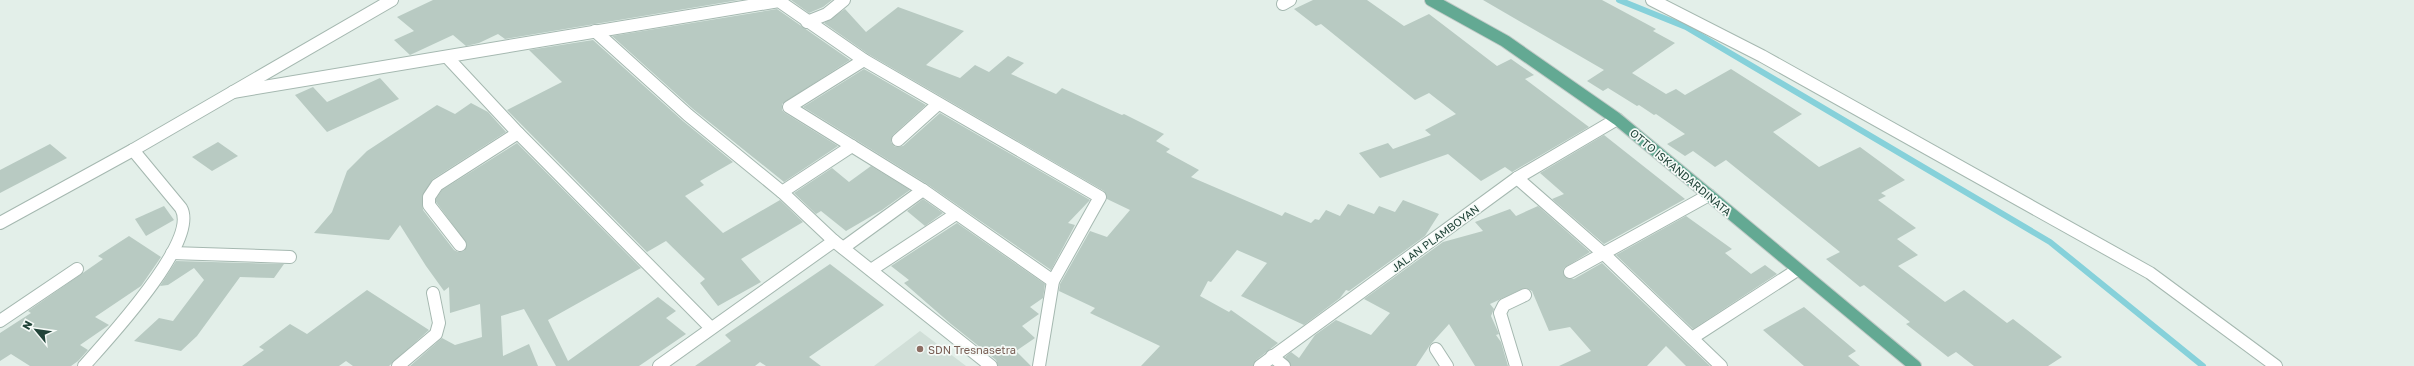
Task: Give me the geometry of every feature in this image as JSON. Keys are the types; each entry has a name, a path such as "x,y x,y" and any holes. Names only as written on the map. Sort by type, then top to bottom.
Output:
{"main road":[{"name":"OTTO ISKANDARDINATA","path":"1431,0 1505,41 1617,119 1797,270 1915,366"}],"street":[{"path":"0,223 133,150 392,0"},
{"path":"807,22 827,14 844,0"},
{"path":"1652,0 1762,56 2150,273 2188,298 2245,345 2276,366"},
{"path":"232,93 781,1 807,22 864,60 938,104 1033,156 1100,197 1052,281 1039,366"},
{"path":"595,31 688,115 782,192 838,244 990,366"},
{"path":"447,57 518,133 711,328"},
{"path":"864,60 788,107 923,190 1052,281"},
{"path":"898,140 938,104"},
{"name":"JALAN PLAMBOYAN","path":"1260,366 1517,178 1617,119"},
{"path":"460,245 429,206 428,199 430,192 437,185 518,133"},
{"path":"782,192 852,146"},
{"path":"84,366 126,319 172,254 185,228 185,214 133,150"},
{"path":"1517,178 1605,255 1721,366"},
{"path":"659,366 711,328 923,190"},
{"path":"1570,272 1605,255 1709,195"},
{"path":"871,270 956,214"},
{"path":"172,254 290,257"},
{"path":"0,321 77,269"},
{"path":"1692,338 1797,270"},
{"path":"398,366 430,340 439,328 433,293"},
{"path":"1516,366 1500,313 1504,305 1525,295"},
{"path":"1436,349 1447,366"},
{"path":"1272,356 1284,366"}],"shaded area":[{"name":"SDN Tresnasetra","path":"920,331 966,366 874,366"}],"building":[{"path":"433,0 739,0 505,39 498,34 479,43 466,46 453,35 410,55 394,40 414,31 397,17"},
{"path":"791,0 832,0 823,7 809,13"},
{"path":"1313,0 1367,0 1404,26 1429,14 1497,66 1511,59 1534,75 1525,79 1589,127 1512,172 1505,167 1481,181 1448,154 1380,178 1359,153 1388,143 1393,149 1431,135 1425,130 1456,114 1429,93 1415,100 1321,24 1316,26 1294,9"},
{"path":"1483,0 1602,0 1656,29 1653,31 1675,43 1632,73 1666,94 1676,89 1685,95 1731,69 1802,114 1773,132 1819,167 1860,147 1905,180 1881,193 1886,196 1878,200 1916,228 1897,239 1918,255 1898,266 1945,302 1964,290 2007,323 2013,319 2062,357 2048,366 1974,366 1956,352 1948,357 1906,324 1910,322 1864,285 1860,287 1826,259 1840,252 1726,160 1715,167 1693,151 1685,156 1667,144 1685,134 1656,114 1654,115 1639,105 1637,106 1608,88 1603,91 1587,81 1604,70"},
{"path":"898,7 964,31 926,65 960,78 975,65 989,72 1008,56 1024,63 1011,74 1056,94 1062,88 1122,115 1124,114 1164,134 1156,141 1170,149 1166,152 1199,170 1191,177 1282,216 1285,212 1311,223 1315,219 1319,220 1326,210 1340,216 1348,204 1374,214 1379,206 1395,212 1403,200 1439,214 1425,236 1349,291 1346,290 1340,298 1304,325 1241,296 1267,263 1237,250 1211,282 1208,281 1200,296 1229,312 1231,310 1278,343 1256,360 1253,366 1141,366 1160,346 1090,313 1095,308 1059,291 1060,284 1090,231 1107,237 1130,210 1107,199 1104,191 868,54 824,23 845,9 866,32"},
{"path":"777,9 850,60 782,104 782,110 785,113 838,146 784,182 693,109 612,36"},
{"path":"593,40 683,121 733,162 700,181 704,185 685,196 723,233 780,200 803,222 741,259 761,282 718,306 700,283 705,279 666,241 647,252 507,110 562,82 529,50"},
{"path":"864,69 926,105 893,135 891,142 895,147 903,146 940,113 1090,200 1068,223 1075,225 1051,270 927,184 803,107"},
{"path":"380,78 399,99 327,132 295,95 313,87 327,102"},
{"path":"471,103 488,112 506,132 433,179 422,197 423,210 454,250 458,252 464,251 467,244 436,202 436,199 442,190 517,143 641,268 548,320 568,361 658,297 676,311 666,318 686,334 639,366 556,366 524,309 501,316 503,356 529,344 538,366 410,366 442,338 455,345 482,337 480,304 450,313 449,287 444,291 400,225 389,240 314,233 332,212 347,171 367,151 437,105 455,114"},
{"path":"1604,135 1685,199 1604,244 1552,199 1564,194 1540,173"},
{"path":"218,142 238,156 212,171 192,157"},
{"path":"50,144 67,158 0,193 0,170"},
{"path":"871,166 910,190 882,210 846,231 821,211 816,214 794,193 832,168 849,182"},
{"path":"923,199 943,213 925,226 907,211"},
{"path":"164,206 174,220 146,236 135,219"},
{"path":"1538,206 1590,252 1564,268 1563,272 1566,278 1574,279 1602,263 1710,366 1686,366 1666,346 1647,366 1559,366 1591,351 1570,327 1549,331 1532,291 1525,288 1490,304 1494,309 1491,316 1499,334 1496,335 1501,342 1508,366 1475,366 1449,324 1430,345 1416,366 1291,366 1285,357 1291,352 1299,358 1315,335 1336,320 1371,335 1390,313 1364,299 1443,242 1483,231 1475,222 1510,209 1516,216"},
{"path":"1686,216 1732,249 1725,253 1751,274 1765,265 1777,274 1693,329 1616,255"},
{"path":"957,223 1045,284 1043,298 1030,307 1039,314 1022,326 1035,338 1016,351 1031,366 998,366 996,360 951,324 904,283 909,280 891,266"},
{"path":"129,236 161,257 141,286 95,317 109,325 80,345 88,350 78,361 71,366 30,366 11,354 0,361 0,333 31,313 28,311 103,259 98,256"},
{"path":"176,261 284,264 274,278 240,277 197,336 181,351 134,341 159,318 173,321 204,280 194,268 168,285 160,286"},
{"path":"830,264 884,305 809,357 821,366 766,366 760,362 755,366 695,366 731,341 725,335"},
{"path":"367,290 429,330 389,366 353,366 346,361 339,366 242,366 264,350 259,347 290,324 307,334"},
{"path":"1804,307 1856,351 1848,356 1860,366 1804,366 1763,330"}],"waterway":[{"path":"1619,0 1686,27 2050,242 2203,366"}],"place":[{"name":"SDN Tresnasetra","path":"920,349"}]}
